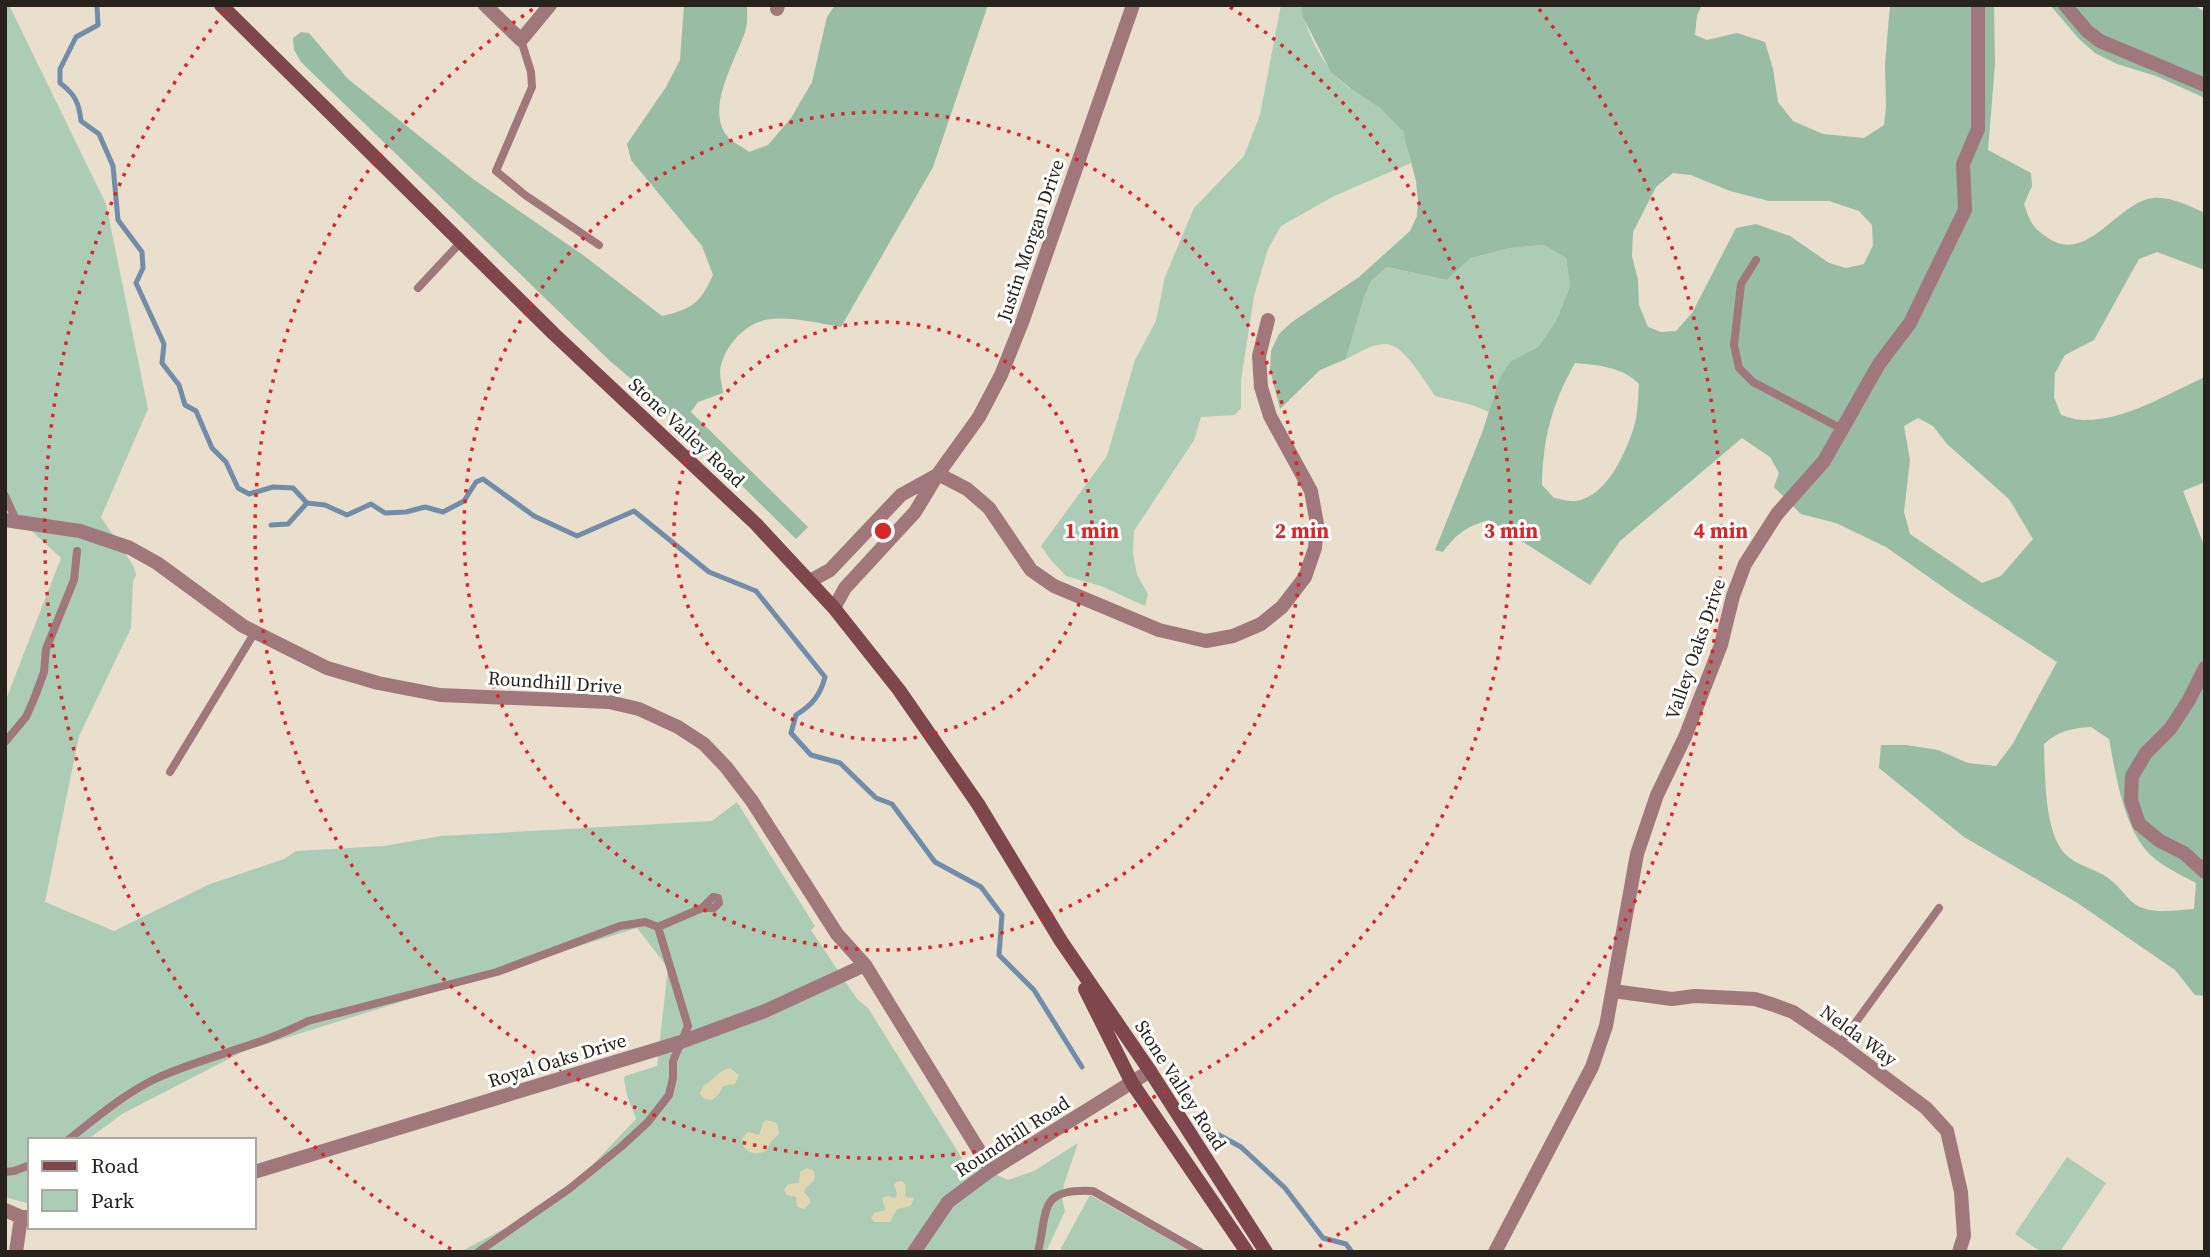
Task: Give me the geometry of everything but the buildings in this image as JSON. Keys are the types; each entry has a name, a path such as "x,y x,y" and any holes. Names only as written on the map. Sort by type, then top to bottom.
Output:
{"street":[{"name":"Stone Valley Road","path":"221,5 554,334 756,524 834,608 900,690 978,804 1061,941 1150,1071 1266,1252"},
{"path":"485,5 521,40 550,5"},
{"name":"Justin Morgan Drive","path":"834,608 845,588 915,512 979,416 1005,364 1023,320 1133,5"},
{"name":"Valley Oaks Drive","path":"1495,1252 1592,1067 1606,1026 1637,854 1657,795 1685,737 1721,645 1732,596 1745,564 1777,514 1824,461 1879,364 1910,323 1965,210 1963,164 1978,129 1979,5"},
{"path":"2065,5 2087,31 2100,41 2205,85"},
{"path":"810,581 830,570 901,495 938,474 967,489 989,508 1031,570 1054,586 1158,629 1206,641 1233,636 1261,624 1282,607 1305,577 1315,548 1317,524 1311,491 1270,415 1261,387 1259,356 1268,320"},
{"name":"Roundhill Drive","path":"11,521 80,531 130,548 157,563 243,626 327,668 378,683 440,695 609,702 639,709 678,727 704,744 752,801 837,934 865,965 991,1170"},
{"path":"2205,668 2170,729 2146,752 2132,776 2131,800 2139,824 2160,841 2184,853 2205,872"},
{"name":"Stone Valley Road","path":"1061,941 1132,1083 1243,1250"},
{"name":"Royal Oaks Drive","path":"256,1171 681,1042 765,1011 865,965"},
{"name":"Nelda Way","path":"1613,991 1672,999 1695,996 1755,999 1793,1012 1926,1108 1947,1132 1961,1192 1964,1237 1959,1252"},
{"name":"Roundhill Road","path":"914,1252 948,1202 991,1170 1150,1071"},
{"path":"5,1210 25,1217 16,1252"}],"lane":[{"path":"521,40 531,72 532,87 496,171 525,195 599,245"},
{"path":"418,288 461,242"},
{"path":"1756,260 1741,284 1734,345 1739,368 1753,382 1842,429"},
{"path":"5,496 11,521"},
{"path":"5,742 26,717 34,699 44,672 46,649 74,580 77,551"},
{"path":"170,772 255,632"},
{"path":"658,928 702,908"},
{"path":"1840,1044 1939,908"},
{"path":"71,1138 155,1079 283,1034 308,1021 497,972 620,926 645,922 658,928 688,1026 673,1061 669,1095 648,1122 622,1146 569,1189 478,1252"},
{"path":"5,1172 28,1166"},
{"path":"1038,1252 1046,1208 1054,1196 1066,1191 1084,1190 1093,1191 1200,1252"}],"green space":[{"path":"5,5 9,5 106,204 148,409 101,517 134,567 136,575 133,581 131,628 79,736 45,902 114,931 210,884 284,859 296,851 384,846 441,836 712,821 737,802 815,926 811,930 857,999 868,1008 963,1160 1008,1180 1034,1171 1078,1143 1064,1184 1062,1198 1065,1211 1046,1252 460,1252 560,1199 636,1119 624,1079 625,1076 657,1066 668,968 637,928 244,1051 122,1114 90,1138 28,1138 28,1203 5,1197 5,702 61,558 5,506"},
{"path":"684,5 747,5 746,29 724,84 719,112 721,125 727,136 749,152 768,145 791,118 812,82 827,17 835,5 988,5 933,167 841,327 783,318 765,320 749,327 735,339 725,354 720,374 723,393 698,402 691,412 808,527 796,539 649,394 610,361 301,62 294,50 293,38 301,32 309,33 348,79 473,179 583,255 662,316 681,311 694,303 713,275 702,246 631,160 627,144 666,87 680,60"},
{"path":"1281,5 1301,5 1313,41 1326,64 1343,83 1387,113 1399,125 1406,139 1411,163 1334,196 1281,226 1268,249 1254,296 1241,380 1241,408 1235,415 1201,417 1194,440 1134,531 1133,553 1137,575 1148,594 1145,606 1101,586 1066,576 1041,546 1107,456 1135,360 1156,321 1165,277 1194,208 1244,156 1260,115"},
{"path":"1301,5 1702,5 1697,15 1695,35 1707,40 1737,33 1765,42 1773,69 1778,102 1793,121 1823,134 1864,138 1884,125 1890,5 1994,5 1995,64 1988,150 2031,173 2032,186 2024,204 2038,231 2063,244 2076,244 2102,230 2140,202 2153,198 2173,200 2205,213 2205,270 2157,252 2139,259 2094,340 2065,355 2055,373 2054,397 2061,415 2080,420 2099,419 2146,405 2205,377 2205,482 2183,491 2205,548 2205,996 2195,995 2175,970 2076,902 1964,837 1879,768 1881,745 1906,745 1938,750 1968,763 1996,766 2012,745 2057,662 1886,547 1836,523 1801,514 1774,487 1779,473 1770,457 1742,438 1620,541 1590,585 1489,520 1463,532 1443,552 1435,550 1482,433 1500,377 1511,361 1538,347 1556,321 1570,286 1566,258 1544,245 1510,248 1471,258 1446,280 1387,267 1371,281 1346,359 1320,370 1280,409 1270,370 1271,351 1279,334 1292,322 1359,277 1410,231 1417,216 1418,201 1416,181 1403,131 1380,108 1331,72 1303,17","holes":["1673,173 1691,175 1730,191 1769,201 1829,201 1859,211 1872,225 1873,245 1864,264 1846,268 1829,263 1790,236 1756,224 1736,228 1692,313 1676,331 1661,332 1648,327 1639,305 1638,280 1632,256 1633,232 1656,187","1575,363 1618,370 1639,384 1635,422 1620,461 1606,483 1597,491 1573,501 1554,498 1542,485 1544,451 1550,421","1918,418 1933,426 1947,444 2009,499 2033,539 2001,576 1982,583 1910,534 1904,512 1910,460 1904,426","2091,727 2109,739 2125,811 2137,837 2156,859 2196,883 2194,909 2161,911 2137,906 2111,880 2070,858 2058,844 2049,817 2044,744 2071,729"]},
{"path":"2050,5 2194,5 2205,12 2205,98 2095,53"},
{"path":"1544,245 1566,258 1570,286 1556,321 1538,347 1511,361 1500,377 1489,412 1435,396 1405,355 1390,345 1373,346 1346,359 1371,281 1387,267 1445,280 1471,258 1510,248"},
{"path":"2067,1157 2106,1183 2060,1252 2041,1252 2015,1234"},
{"path":"1090,1195 1192,1252 1059,1252"}],"sand":[{"path":"730,1068 739,1075 735,1084 723,1086 712,1100 705,1099 700,1094 703,1086"},
{"path":"766,1120 777,1123 779,1134 766,1151 757,1153 746,1150 742,1138 748,1132 759,1135"},
{"path":"807,1168 814,1171 815,1175 804,1192 810,1203 804,1209 797,1207 796,1197 787,1195 784,1190 788,1184 799,1183 800,1172"},
{"path":"902,1181 906,1185 905,1197 914,1198 911,1206 897,1209 890,1222 874,1222 871,1218 874,1213 885,1210 882,1198 895,1198 897,1194 894,1185"}],"waterway":[{"path":"97,5 98,25 76,37 60,69 60,83 75,99 81,121 99,134 113,166 118,220 142,252 143,268 136,283 164,344 162,363 179,385 185,405 196,411 212,448 226,462 238,488 249,494 273,487 293,488 307,503 325,505 347,515 371,504 385,513 406,512 425,507 443,512 464,501 476,482 483,479 534,516 577,536 634,511 709,572 756,591 825,677 815,699 796,715 791,733 811,755 840,763 876,798 892,804 935,862 981,887 1002,915 999,955 1034,990 1082,1067"},
{"path":"271,525 288,524 307,503"},
{"path":"1208,1129 1241,1147 1285,1188 1323,1238 1346,1244 1352,1252"}]}
